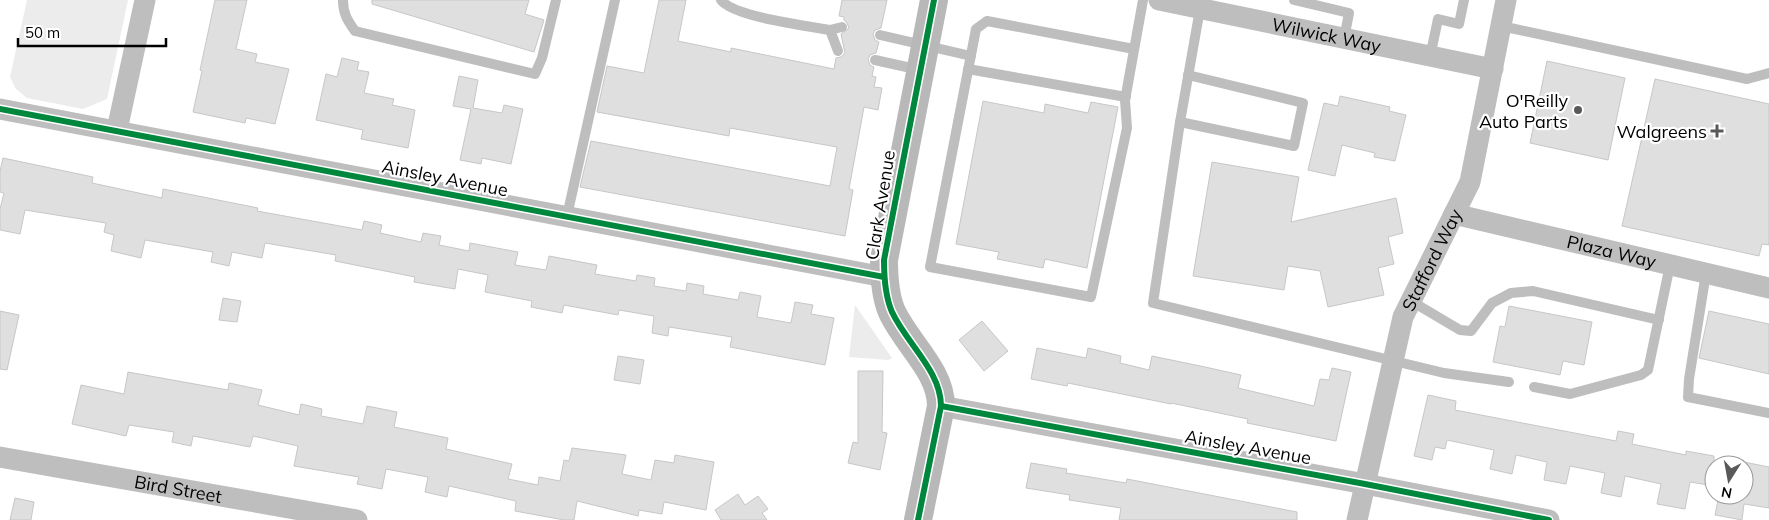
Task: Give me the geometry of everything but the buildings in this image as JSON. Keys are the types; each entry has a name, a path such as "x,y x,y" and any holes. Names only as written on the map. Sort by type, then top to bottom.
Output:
{"street":[{"path":"117,130 145,0"},
{"name":"Clark Avenue","path":"918,520 941,406 939,386 891,311 884,277 886,241 934,0"},
{"name":"Stafford Way","path":"1357,520 1403,317 1470,182 1506,0"},
{"name":"Wilwick Way","path":"1168,1 1493,70"},
{"name":"Ainsley Avenue","path":"0,109 884,277"},
{"name":"Plaza Way","path":"1454,214 1769,288"},
{"name":"Ainsley Avenue","path":"941,406 1365,484 1548,520"},
{"name":"Bird Street","path":"0,457 357,520"}],"lane":[{"path":"343,0 346,19 355,31 535,74 542,58 556,0"},
{"path":"567,216 615,0"},
{"path":"721,0 724,4 746,14 830,30 842,28"},
{"path":"1134,49 987,21 976,29 930,267 1091,298 1127,128 1126,98 1143,0"},
{"path":"1294,0 1350,13 1344,39"},
{"path":"1430,57 1438,19 1459,24 1464,0"},
{"path":"1200,9 1180,122 1153,302 1444,373 1508,382"},
{"path":"1501,26 1747,79 1769,73"},
{"path":"830,30 838,51"},
{"path":"880,35 922,58"},
{"path":"875,60 971,56"},
{"path":"968,70 1126,98"},
{"path":"1180,122 1294,146 1303,103 1188,75"},
{"path":"1534,387 1570,394 1641,375 1648,370 1670,265"},
{"path":"1706,273 1688,397 1769,413"},
{"path":"1411,301 1460,330 1470,331 1492,303 1511,293 1533,291 1659,320"}],"shaded area":[{"path":"27,0 128,0 107,99 83,109 27,98 16,89 10,77"},
{"path":"855,305 892,358 888,360 849,357"}],"cycle path":[{"path":"918,520 941,406 940,393 929,369 898,324 892,312 886,293 884,260 934,0"},
{"path":"0,109 884,277"},
{"path":"941,406 1549,520"}],"place":[{"name":"O'Reilly Auto Parts","path":"1578,110"},
{"name":"Walgreens","path":"1717,131"}]}
